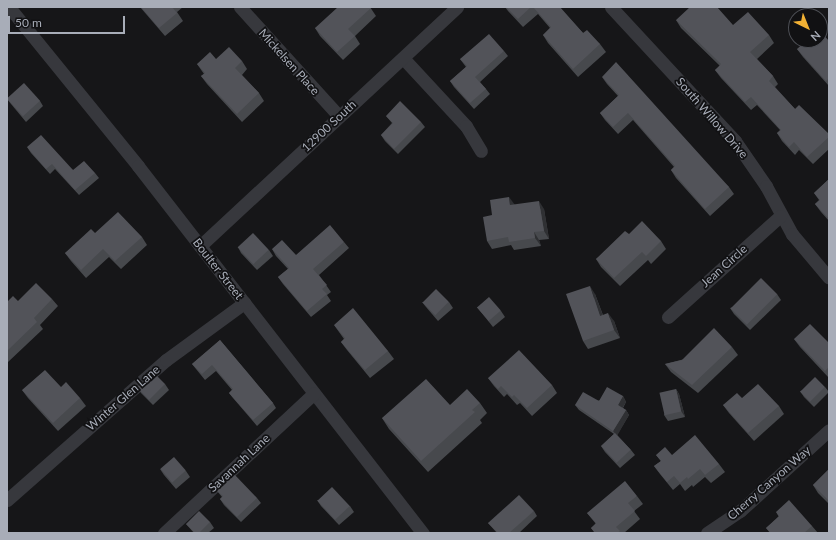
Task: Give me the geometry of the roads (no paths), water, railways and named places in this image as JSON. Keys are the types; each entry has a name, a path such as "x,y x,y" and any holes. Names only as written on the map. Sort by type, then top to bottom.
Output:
{"street":[{"name":"Boulter Street","path":"9,7 200,246 423,533"},
{"name":"Mickelsen Place","path":"240,7 339,116"},
{"name":"12900 South","path":"200,246 457,7"},
{"name":"South Willow Drive","path":"611,7 735,141 766,186 780,216 792,234 829,278"},
{"path":"403,58 466,126 481,151"},
{"name":"Jean Circle","path":"668,317 780,216"},
{"name":"Winter Glen Lane","path":"7,500 166,360 244,302"},
{"name":"Savannah Lane","path":"164,533 314,392"},
{"name":"Cherry Canyon Way","path":"707,533 740,511 829,430"}]}
